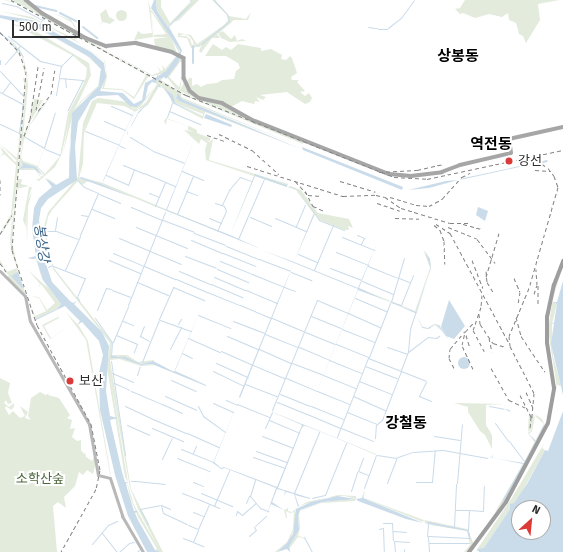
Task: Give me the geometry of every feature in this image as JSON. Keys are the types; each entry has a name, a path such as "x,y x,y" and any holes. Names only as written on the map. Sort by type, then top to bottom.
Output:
{"highway":[{"path":"469,552 506,502 548,423 554,388 547,343 548,312 554,285 563,261"}],"main road":[{"path":"26,0 42,14 86,38 106,46 136,43 179,55 184,60 184,79 190,91 199,98 222,103 255,121 395,175 442,172 463,164 511,153 509,139 563,127"},
{"path":"0,271 24,294 30,321 88,422 98,475 110,478 122,516 143,552"}],"green space":[{"path":"4,0 16,2 12,0 24,0 31,6 77,31 71,22 56,14 71,20 79,33 105,46 135,44 158,50 135,45 105,47 91,42 54,21 151,77 148,77 134,99 122,90 102,89 106,70 104,60 105,61 107,77 104,88 122,89 134,97 146,75 78,37 75,40 82,45 36,20 0,11 32,17 74,39 76,36 19,4"},
{"path":"148,0 151,10 166,29 179,50 179,53 172,40 177,53 155,46 154,39 168,37 154,37 150,8 153,37 134,40 138,31 142,34 152,33","holes":["151,12 166,34 154,35"]},
{"path":"156,0 161,0 161,7 170,23 192,0 199,0 179,20 174,22 179,17 168,27 157,11"},
{"path":"212,0 215,0 229,16 246,19 251,12 248,20 234,20 219,33 223,31 231,39 235,35 237,41 242,39 246,41 230,42 221,38 218,33 217,34 220,38 212,38 201,53 199,51 202,44 194,48 193,41 189,36 184,34 179,36 186,36 190,39 193,48 191,48 187,38 178,37 178,33 191,35 197,44 224,25 228,20 227,15"},
{"path":"465,0 559,0 538,4 540,20 526,43 523,36 519,34 516,23 509,20 508,13 502,17 489,14 475,18 463,13 460,14 455,9 460,8"},
{"path":"106,9 109,17 115,20 110,24 103,22 99,26 102,22 100,14"},
{"path":"119,10 123,10 125,11 125,19 119,20 116,17 116,13"},
{"path":"15,20 28,23 36,27 91,58 101,69 87,56 33,26"},
{"path":"11,23 35,31 89,63 91,75 74,111 81,101 98,86 101,69 99,86 82,101 74,113 72,113 63,153 70,115 62,153 55,167 39,181 36,180 41,178 35,170 19,170 18,179 22,179 21,184 29,186 16,189 19,163 23,165 19,169 33,168 36,170 41,177 44,175 36,167 19,162 23,143 30,125 43,102 41,108 54,92 31,124 24,141 21,157 23,161 38,166 56,113 38,167 45,174 60,156 68,113 84,83 82,80 84,81 86,77 87,68 72,55"},
{"path":"10,40 18,48 23,57 27,72 28,86 23,136 29,123 32,100 33,105 34,99 39,99 37,109 40,100 43,100 30,122 20,151 27,74 22,56"},
{"path":"9,41 17,49 22,60 26,77 21,58"},
{"path":"213,44 222,50 226,47 231,50 238,44 261,48 261,51 271,49 282,55 281,59 286,60 290,56 297,73 291,77 292,80 299,80 297,82 305,91 300,92 305,96 309,93 312,98 310,102 305,104 287,92 260,95 266,97 263,100 256,97 260,102 255,101 254,104 242,101 231,107 219,103 303,142 303,144 181,94 181,97 301,147 182,99 179,97 179,94 176,97 178,100 301,149 205,112 203,119 172,103 170,96 160,85 148,105 134,112 122,139 134,111 124,106 97,103 84,133 83,164 79,178 88,181 82,185 78,181 52,210 48,217 45,231 54,268 112,342 111,355 127,355 138,362 153,360 156,363 153,361 140,364 118,356 111,358 121,358 141,365 152,364 207,384 154,365 141,366 119,359 110,360 131,489 163,552 155,550 157,549 138,517 130,497 127,482 134,505 159,549 138,509 130,488 108,364 128,482 125,477 107,368 110,343 53,269 46,241 44,226 48,212 78,177 83,123 92,101 98,98 107,99 127,102 137,107 155,87 140,107 136,109 138,109 146,102 157,84 155,82 164,77 161,80 174,88 159,80 186,95 259,124 176,89 166,76 173,69 180,56 183,62 180,62 169,77 179,87 182,77 180,90 185,80 187,82 189,78 192,78 192,86 197,84 201,87 207,84 217,83 222,80 234,79 236,71 240,68 238,63 226,56 205,56","holes":["170,94 175,103 203,114 203,116 174,104"]},
{"path":"106,50 152,75 160,72 157,66 161,71 163,70 162,65 165,69 177,55 165,73 152,76"},
{"path":"23,78 26,79 14,207 9,221 0,233 11,214 16,165 4,154 0,157 3,153 0,146 15,162 17,161 0,144 17,158 25,88"},
{"path":"73,114 74,117 69,146"},
{"path":"166,118 191,127 197,130 197,133 210,138 210,141 206,140 209,142 213,139 209,160 288,184 287,187 255,176 230,236 254,176 206,160 205,150 207,143 201,139 199,144 184,130 194,132 188,130 188,126 167,119 166,125 164,121"},
{"path":"69,146 71,168 69,176"},
{"path":"82,177 103,183 262,249"},
{"path":"68,178 65,182 57,185"},
{"path":"290,186 301,190 318,213 349,219 353,228 348,226 349,230 344,230 320,220 315,214 294,262 314,214 296,190 288,187"},
{"path":"29,187 32,187 27,203 32,192 28,206 27,244 26,207 26,227 23,220"},
{"path":"16,189 20,189 17,190 12,241 18,270 16,272 18,271 26,295 7,277 10,274 8,275 0,262 0,260 7,272 17,268 11,250 10,240 12,218 0,236 13,211 11,238"},
{"path":"423,249 429,259 431,268 416,312 359,288 415,311 430,268"},
{"path":"36,254 43,280 61,304 57,309 35,319 27,296 35,316 46,311 39,298 31,296 39,297 47,310 55,303 41,284 38,288 40,284 28,270 48,288 42,279 36,259 27,259 35,257"},
{"path":"563,265 553,300 554,291"},
{"path":"552,302 557,304 552,324 553,356 561,386 557,385 557,388 548,330"},
{"path":"66,312 79,326 88,341 111,476 122,514 110,474 86,340"},
{"path":"56,313 59,318 44,326 51,338 72,325 50,339 42,325 58,317"},
{"path":"435,324 442,331 435,325 429,329"},
{"name":"소학산숲","path":"0,378 10,383 8,393 12,403 8,404 6,400 4,403 9,407 14,403 12,410 13,406 11,410 6,406 5,408 9,415 13,411 20,418 25,416 20,406 28,412 25,418 31,420 28,416 31,398 40,392 46,395 49,393 48,395 59,398 70,415 67,418 72,420 70,429 75,428 72,437 77,441 81,440 81,450 84,454 85,452 86,457 92,461 94,457 96,462 93,474 87,470 83,475 79,472 75,486 64,497 66,508 58,502 53,506 57,552 0,552"},
{"path":"454,403 505,404 486,405 486,425 492,435 492,449 485,435 480,431 468,412 468,407"},
{"path":"272,412 306,425 302,428 302,424"},
{"path":"529,412 532,416 534,415 533,418 535,416 532,431 529,434 528,432 531,431 533,422 531,430 528,431"},
{"path":"536,415 542,419 545,426 506,500 476,541 497,510 495,512 544,424 535,416"},
{"path":"328,434 376,454 376,455"},
{"path":"545,442 542,448 545,450 521,494 516,500 511,500 510,509 483,550 476,551 513,496"},
{"path":"365,489 364,498 424,520 423,522 363,498"},
{"path":"338,495 356,496 356,499 345,496 329,497"},
{"path":"329,497 300,506 307,502"},
{"path":"356,499 355,501 321,503 300,511 300,528 298,536 303,537 306,543 303,538 298,537 290,548 290,552 289,547 299,530 298,516 299,511 322,502"},
{"path":"298,507 295,511 297,518 291,538 287,543 277,552 275,552 287,542 293,529 294,512 290,513 286,511 286,518 284,510 288,508 288,511 292,512"},
{"path":"425,520 467,529 468,531 424,524 451,526 424,522"},
{"path":"468,531 474,544 468,552 464,552 470,545"}],"water":[{"name":"봉상강","path":"154,0 156,0 157,11 168,27 196,0 169,27 182,50 178,63 166,79 164,77 155,82 158,84 152,82 148,86 145,100 137,107 130,106 118,95 97,96 91,100 78,122 75,146 77,180 48,199 41,208 39,220 40,229 43,231 40,231 43,255 52,282 70,301 73,303 77,301 74,304 102,332 109,346 106,391 110,416 118,418 110,420 122,472 125,482 129,482 126,483 127,488 134,511 138,511 135,513 138,520 155,550 161,552 147,552 128,516 115,475 100,410 99,376 94,375 99,373 103,355 99,341 82,322 77,325 80,321 65,306 36,320 35,319 57,309 61,304 43,280 36,258 28,258 36,256 32,229 34,208 39,198 52,187 45,178 56,185 69,178 72,113 99,86 101,69 91,58 35,26 0,18 0,15 32,20 91,52 104,63 106,77 100,91 123,93 134,104 142,100 145,83 157,77 157,74 158,76 166,71 180,51 151,8"},
{"path":"164,88 173,95 175,103 203,116 174,104"},
{"path":"178,93 182,99 301,149 179,101 176,98"},
{"path":"154,94 149,102 138,114 130,128 139,111 148,103"},
{"path":"134,111 104,180 102,183"},
{"path":"206,114 232,125 231,127 204,118"},
{"path":"195,138 167,210 261,249 135,198 166,210"},
{"path":"302,147 403,187 402,190 303,150"},
{"path":"20,162 36,167 43,176 33,168 19,169 23,165"},
{"path":"538,163 460,180 464,178"},
{"path":"255,174 287,185 287,187 255,176 230,235"},
{"path":"81,177 101,184 134,198 79,178"},
{"path":"458,180 429,188 408,190 446,181"},
{"path":"296,189 315,213 294,262 314,213"},
{"path":"478,207 488,211 485,221 476,215"},
{"path":"378,241 359,288 390,302 358,290 304,423 358,289 262,250 358,288"},
{"path":"425,251 430,259 431,268"},
{"path":"294,263 240,398 239,397"},
{"path":"18,272 23,287 22,288 11,276"},
{"path":"427,279 416,315 415,313 390,302 416,312"},
{"path":"563,281 563,395 551,344 554,324 550,324 554,323 557,304 552,302 557,302"},
{"path":"449,300 465,326 454,339 446,336 441,327"},
{"path":"202,306 175,371 206,386 152,364 141,365 121,358 110,358 111,356 125,357 141,364 153,361 174,372"},
{"path":"417,316 423,327 428,328 434,324 429,329 423,328"},
{"path":"434,324 439,325 449,340 438,326"},
{"path":"464,357 468,359 470,363 468,367 464,369 460,367 458,363 460,359"},
{"path":"239,399 214,462 221,468 224,467 277,487 302,425 272,412 376,454 303,425 278,488 310,499 295,495 299,506 298,507 294,494 286,492 284,496 285,491 277,489 272,502 284,510 271,504 266,516 276,488 225,468 221,469 213,463"},
{"path":"563,411 563,552 479,552 477,549 484,548 510,509 511,504 511,540 551,540 551,500 516,500 527,484 545,450 548,451"},
{"path":"544,424 543,428 508,496 500,505 523,464 497,459 524,463 535,442 527,432 536,441"},
{"path":"364,490 363,498 423,523 406,519 358,501 356,499 362,498"},
{"path":"337,496 356,499 322,502 300,510 298,516 299,530 289,547 290,552 287,549 277,552 287,543 293,534 296,509 311,502"},
{"path":"429,522 468,530 470,534 470,542 467,531 424,523"}],"waterway":[{"path":"201,44 229,21 227,14 214,0"},
{"path":"388,28 401,18 414,0"},
{"path":"2,3 16,6 42,20"},
{"path":"35,6 56,11"},
{"path":"60,13 76,21"},
{"path":"41,21 46,16"},
{"path":"83,27 97,38"},
{"path":"368,27 375,28"},
{"path":"378,29 387,29"},
{"path":"0,33 9,40"},
{"path":"8,36 40,61 61,66"},
{"path":"5,64 17,50 9,41"},
{"path":"20,46 18,48 23,57"},
{"path":"193,46 193,63"},
{"path":"59,77 61,66 72,55"},
{"path":"0,71 24,97"},
{"path":"56,95 59,78 83,80 68,110"},
{"path":"65,78 66,87"},
{"path":"563,80 563,87"},
{"path":"2,93 10,82"},
{"path":"0,92 23,104 19,134"},
{"path":"167,117 172,103"},
{"path":"111,106 132,115"},
{"path":"169,111 200,124"},
{"path":"25,137 44,148 55,113"},
{"path":"104,121 125,130"},
{"path":"0,124 19,133"},
{"path":"85,131 119,145"},
{"path":"130,137 152,150"},
{"path":"120,146 125,148"},
{"path":"45,149 60,155"},
{"path":"153,151 184,163"},
{"path":"540,163 547,161"},
{"path":"123,165 143,173"},
{"path":"106,175 128,185 134,169"},
{"path":"182,171 203,180"},
{"path":"144,173 175,186"},
{"path":"177,214 193,176"},
{"path":"222,205 229,190 240,177 251,181"},
{"path":"238,239 264,179"},
{"path":"77,180 84,187 98,193 80,235"},
{"path":"155,206 165,182"},
{"path":"186,191 197,195"},
{"path":"149,193 159,197"},
{"path":"99,194 120,203"},
{"path":"215,203 224,206 226,211 217,231"},
{"path":"296,226 305,205"},
{"path":"131,207 162,220"},
{"path":"92,209 114,218"},
{"path":"128,305 165,212"},
{"path":"315,214 319,220 344,230"},
{"path":"81,215 88,216"},
{"path":"55,230 57,217"},
{"path":"250,217 271,226"},
{"path":"209,218 221,223"},
{"path":"275,218 306,231"},
{"path":"163,220 194,232"},
{"path":"314,270 333,225"},
{"path":"136,227 187,248"},
{"name":"봉상강","path":"46,231 56,231 78,239"},
{"path":"194,233 225,245"},
{"path":"357,235 364,238 361,244"},
{"path":"65,270 80,236"},
{"path":"342,237 374,250"},
{"path":"119,238 181,264"},
{"path":"191,240 222,253"},
{"path":"226,246 258,259"},
{"path":"336,252 368,265"},
{"path":"113,253 143,266"},
{"path":"223,253 255,266"},
{"path":"298,254 317,262"},
{"path":"185,256 216,268"},
{"path":"404,258 391,302 401,305 413,275"},
{"path":"259,259 290,271"},
{"path":"109,260 140,273"},
{"path":"220,261 252,274"},
{"name":"봉상강","path":"48,267 52,265"},
{"name":"봉상강","path":"53,266 85,278 77,297 79,300"},
{"path":"144,266 175,279"},
{"path":"368,266 397,278"},
{"path":"330,268 361,280"},
{"path":"217,269 248,282"},
{"path":"179,271 210,284"},
{"path":"291,272 311,280"},
{"path":"252,274 284,287"},
{"path":"214,277 245,290"},
{"path":"399,278 409,282"},
{"path":"176,279 207,292"},
{"path":"362,281 393,294"},
{"path":"137,282 168,295"},
{"path":"211,284 242,297"},
{"path":"159,319 173,287 204,300"},
{"path":"284,287 295,291"},
{"path":"97,310 106,288 111,289"},
{"path":"112,290 130,297"},
{"path":"246,290 277,303"},
{"path":"207,292 239,305"},
{"path":"355,298 386,311"},
{"path":"272,410 317,300 348,313"},
{"path":"369,357 390,303"},
{"path":"240,305 271,318"},
{"path":"113,342 128,306"},
{"path":"348,313 380,327"},
{"path":"401,370 408,352 410,329 415,314"},
{"path":"198,315 230,328"},
{"path":"311,316 341,328"},
{"path":"95,318 112,342 111,356"},
{"path":"272,318 303,331"},
{"path":"178,324 181,319"},
{"path":"142,362 159,320"},
{"path":"160,320 191,331"},
{"path":"123,321 133,325"},
{"path":"233,321 264,333"},
{"path":"144,326 140,336 149,341"},
{"path":"170,349 181,327"},
{"path":"342,329 374,342"},
{"path":"305,332 335,344"},
{"path":"265,334 297,347"},
{"path":"116,335 137,344 134,352"},
{"path":"227,336 258,349"},
{"path":"408,352 428,337 436,338 439,336"},
{"path":"188,338 220,352"},
{"path":"336,344 368,357"},
{"path":"299,347 329,360"},
{"path":"387,347 407,354"},
{"path":"259,349 291,363"},
{"path":"221,351 252,365"},
{"path":"182,353 192,358"},
{"path":"337,437 368,358 426,381"},
{"path":"329,360 362,373"},
{"path":"111,361 125,455"},
{"path":"216,363 248,377"},
{"path":"292,363 323,375"},
{"path":"253,365 284,378"},
{"path":"137,375 140,366"},
{"path":"365,366 397,378"},
{"path":"213,371 244,386"},
{"path":"375,438 376,425 382,420 401,371"},
{"path":"112,373 133,382"},
{"path":"323,375 355,388"},
{"path":"286,378 316,391"},
{"path":"171,380 196,391"},
{"path":"359,381 391,394"},
{"path":"426,382 419,396 431,401"},
{"path":"114,383 130,390"},
{"path":"245,384 277,396"},
{"path":"131,391 161,404"},
{"path":"317,391 349,404"},
{"path":"280,394 310,406"},
{"path":"165,396 196,410"},
{"path":"353,396 385,410"},
{"path":"226,400 237,405"},
{"path":"277,402 307,414"},
{"path":"213,403 233,412"},
{"path":"162,404 182,413"},
{"path":"237,404 269,417"},
{"path":"125,406 155,420"},
{"path":"198,406 203,416 225,432"},
{"path":"311,406 343,419"},
{"path":"489,406 504,409"},
{"path":"506,409 510,411"},
{"path":"265,428 272,412"},
{"path":"347,412 376,424"},
{"path":"307,414 340,428"},
{"path":"155,420 186,433"},
{"path":"269,420 299,433"},
{"path":"495,423 508,441"},
{"path":"457,483 462,424"},
{"path":"127,425 149,435"},
{"path":"152,428 183,441"},
{"path":"341,428 374,441"},
{"path":"294,493 319,432"},
{"path":"187,433 219,447"},
{"path":"262,436 293,448"},
{"path":"434,436 460,440"},
{"path":"162,459 172,438"},
{"path":"509,441 524,461"},
{"path":"312,498 325,495 346,443"},
{"path":"193,453 196,446"},
{"path":"181,449 213,462"},
{"path":"416,482 432,482 435,450"},
{"path":"413,452 443,450 487,458"},
{"path":"256,451 287,462"},
{"path":"377,455 395,458 412,452"},
{"path":"364,488 376,455"},
{"path":"253,457 285,468"},
{"path":"177,458 209,471"},
{"path":"363,458 358,471 368,475"},
{"path":"387,483 396,459"},
{"path":"214,506 229,470"},
{"path":"351,491 357,472"},
{"path":"255,480 250,496 260,508 268,511"},
{"path":"131,481 136,481"},
{"path":"136,481 165,484"},
{"path":"193,482 203,486"},
{"path":"454,527 456,484"},
{"path":"469,510 483,511 484,486"},
{"path":"182,493 198,499"},
{"path":"201,493 232,506"},
{"path":"246,503 249,496"},
{"path":"198,499 219,508"},
{"path":"236,515 237,511 242,515 256,503"},
{"path":"188,525 198,529 209,504"},
{"path":"148,524 140,509 160,505"},
{"path":"170,509 161,505 163,513 187,524"},
{"path":"456,510 469,510 468,530"},
{"path":"193,512 203,516"},
{"path":"255,526 266,516"},
{"path":"92,544 108,525 117,521"},
{"path":"383,523 392,523 393,540"},
{"path":"427,536 428,524"},
{"path":"249,536 256,530 254,527"},
{"path":"379,529 383,528 384,552"},
{"path":"193,542 198,530"},
{"path":"393,531 406,532"},
{"path":"102,533 117,552"},
{"path":"428,536 470,538"},
{"path":"304,537 312,552"},
{"path":"428,537 429,552"},
{"path":"183,538 203,546"},
{"path":"395,552 394,541 409,542"},
{"path":"119,552 129,543 134,542"},
{"path":"429,543 469,543"}],"railway":[{"path":"11,0 186,95 394,177 427,179 563,150"},
{"path":"0,32 19,52 26,71 12,250 37,325 91,424 100,470 96,489 61,552"},
{"path":"24,136 30,119 38,67"},
{"path":"36,110 44,68"},
{"path":"38,111 51,94 55,70"},
{"path":"219,134 252,150 279,174"},
{"path":"207,135 224,141"},
{"path":"525,160 542,164 548,168 554,176 558,187 529,288 509,336 510,346 534,393 532,418"},
{"path":"379,172 417,170 442,164"},
{"path":"247,166 343,196 376,195 385,197 401,208 450,223 468,223"},
{"path":"535,170 550,171"},
{"path":"390,197 416,205 429,206 442,199 462,177 470,173"},
{"path":"0,180 0,195"},
{"path":"295,181 308,195 321,196"},
{"path":"340,181 375,192"},
{"path":"305,191 313,206 324,211"},
{"path":"377,203 400,211"},
{"path":"0,234 12,215"},
{"path":"395,218 419,219"},
{"path":"436,224 450,233 509,343"},
{"path":"463,224 482,229"},
{"path":"434,225 440,230 444,241 445,264"},
{"path":"448,227 477,239 495,263"},
{"path":"486,277 499,233"},
{"path":"472,260 483,288"},
{"path":"0,263 7,273"},
{"path":"534,294 537,285 536,269"},
{"path":"486,271 487,282 493,292"},
{"path":"514,278 520,292 518,304"},
{"path":"538,285 538,304"},
{"path":"482,295 481,307 473,330 484,351"},
{"path":"479,314 480,324 493,343 505,347"},
{"path":"516,317 521,336 545,372"},
{"path":"473,369 462,345 465,332 474,322"},
{"path":"454,368 449,358 450,349 465,331"},
{"path":"466,335 470,348"},
{"path":"489,338 492,352"},
{"path":"491,368 509,400 528,409"},
{"path":"526,392 533,408"},
{"path":"520,395 531,417 530,429"}],"place":[{"name":"강선","path":"509,161"},
{"name":"보산","path":"70,381"}],"district":[{"name":"상봉동","path":"458,57"},
{"name":"역전동","path":"491,145"},
{"name":"강철동","path":"406,424"}]}
